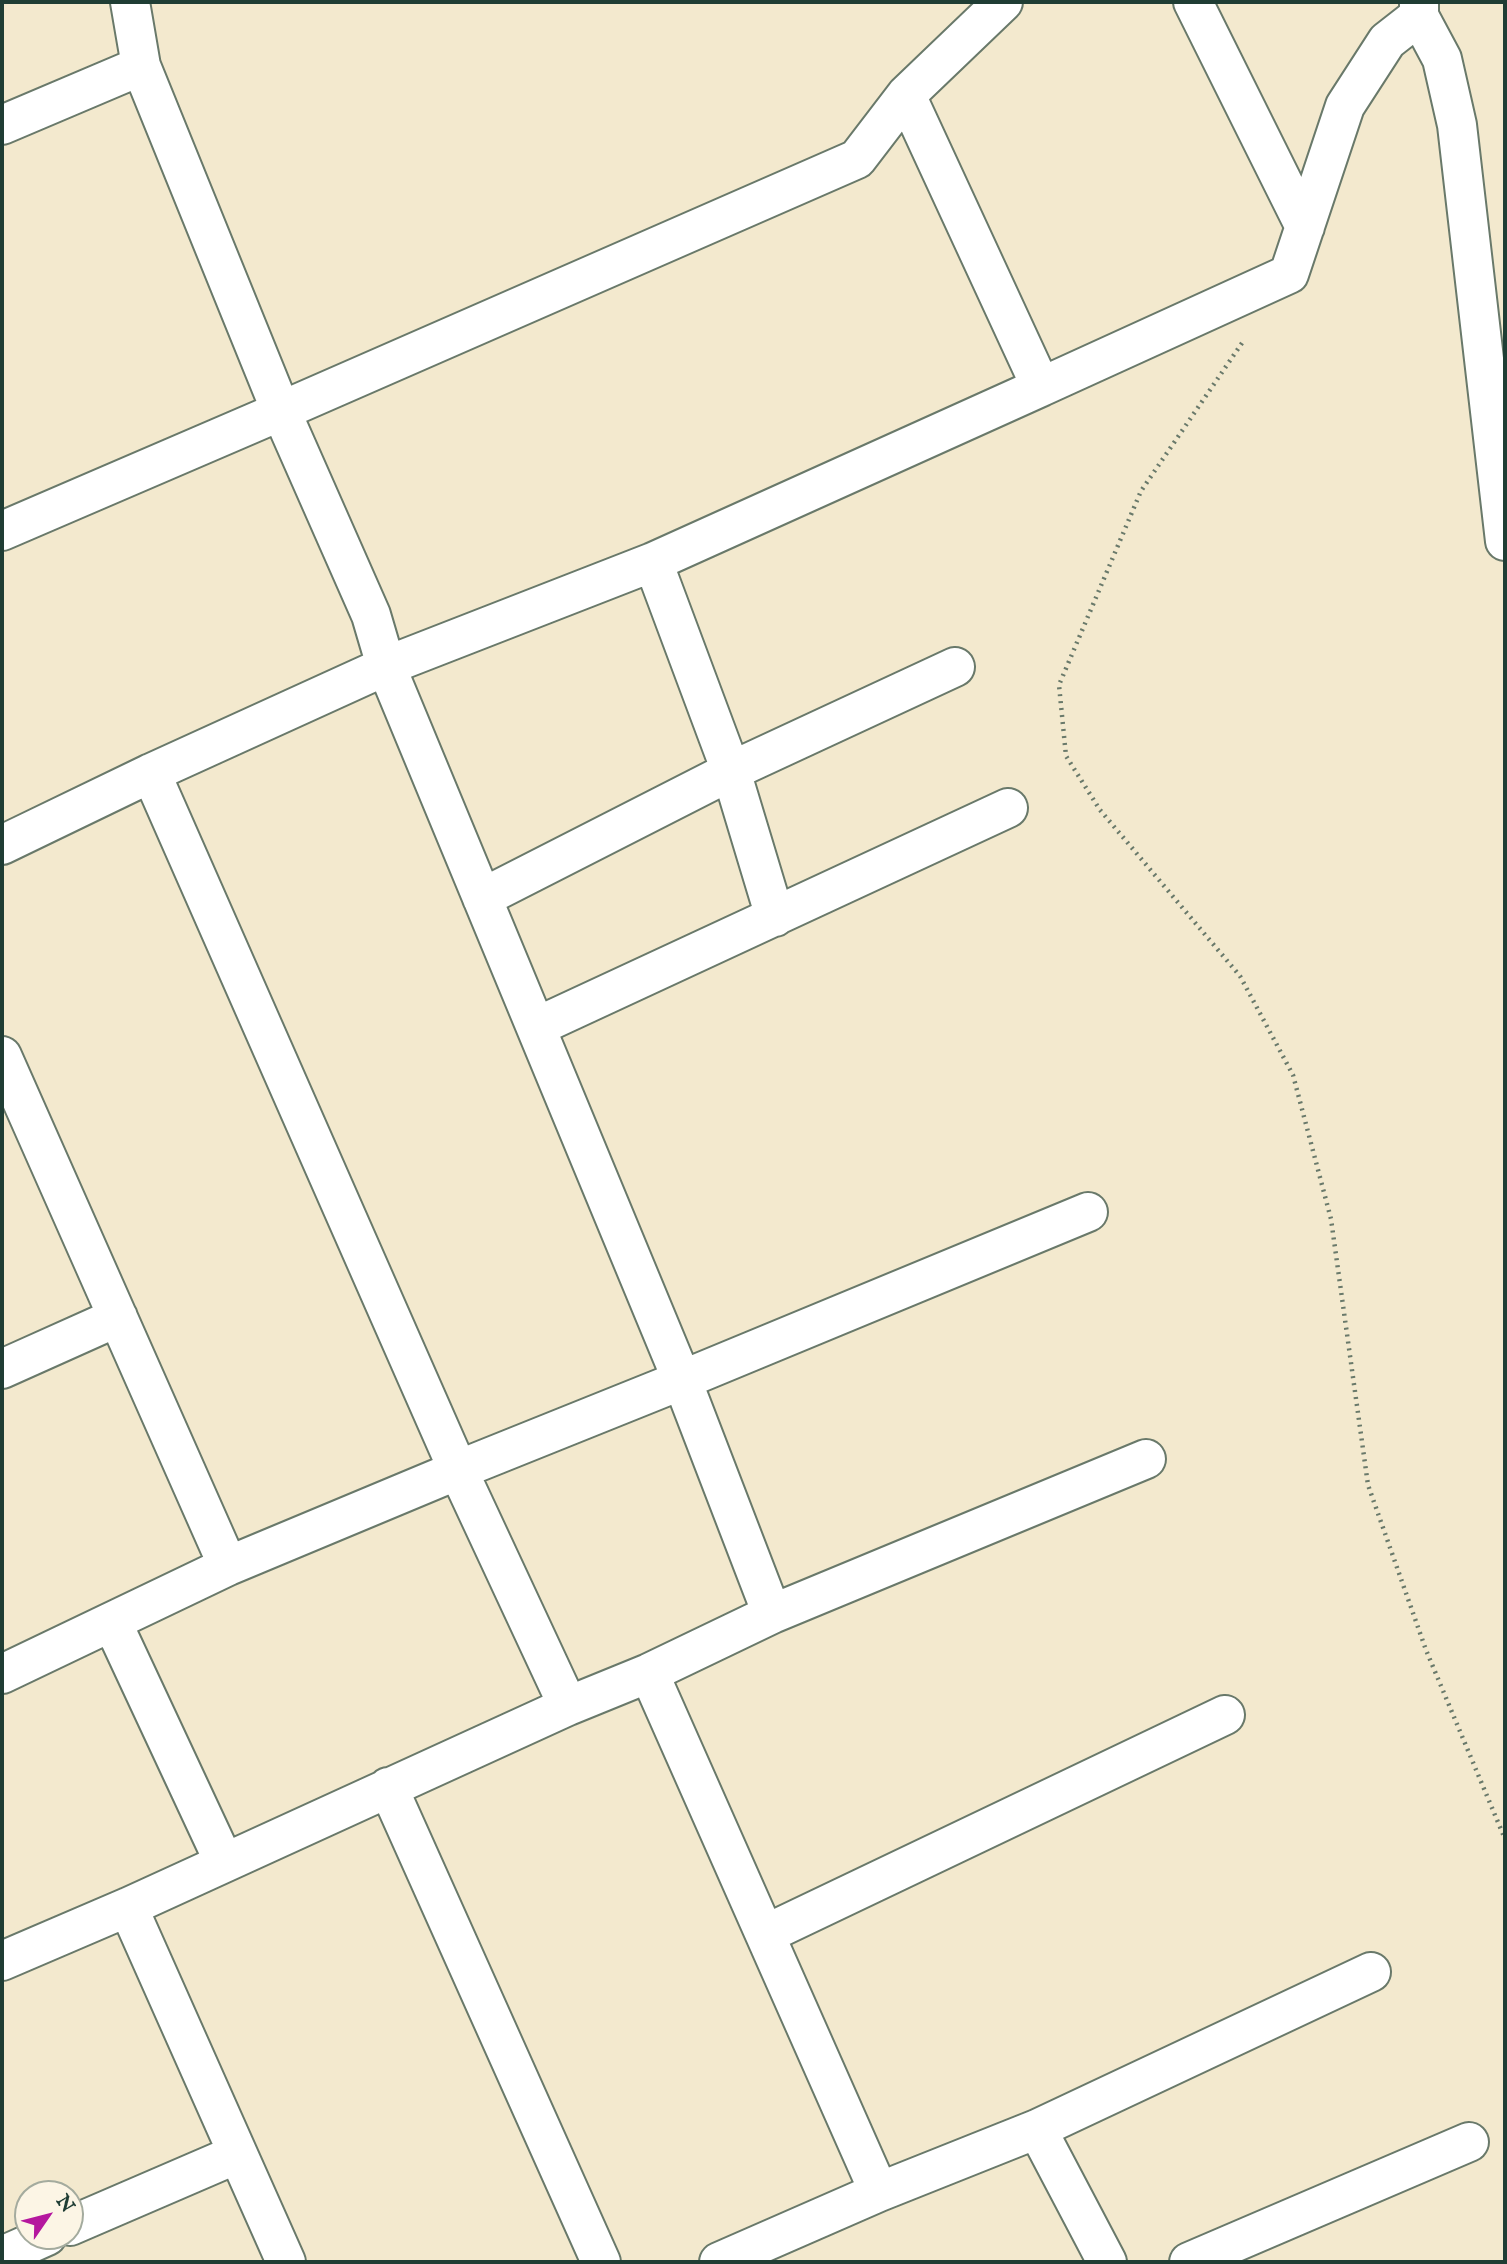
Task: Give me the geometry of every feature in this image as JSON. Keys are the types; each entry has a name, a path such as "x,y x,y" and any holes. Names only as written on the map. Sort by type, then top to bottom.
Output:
{"street":[{"path":"130,2 141,66 281,411 371,615 386,666 682,1380 772,1614"},
{"path":"2,531 857,159 906,95 1003,2"},
{"path":"1192,2 1305,227"},
{"path":"2,845 150,773 386,666 653,562 1289,274 1345,106 1387,41 1419,9 1442,59 1457,125 1505,541"},
{"path":"2,125 141,66"},
{"path":"906,95 1041,387"},
{"path":"653,562 732,771 775,917"},
{"path":"482,898 732,771 956,667"},
{"path":"150,773 458,1470 568,1706"},
{"path":"536,1027 1009,808"},
{"path":"2,1056 12,1105 118,1317 228,1566"},
{"path":"2,1674 228,1566 1088,1212"},
{"path":"2,1369 118,1317"},
{"path":"2,1961 568,1706 649,1673 772,1614 1146,1459"},
{"path":"112,1622 224,1863"},
{"path":"649,1673 879,2192"},
{"path":"766,1934 1225,1715"},
{"path":"388,1787 601,2262"},
{"path":"128,1906 286,2262"},
{"path":"719,2262 777,2250 879,2192 1037,2129 1371,1972"},
{"path":"1037,2129 1107,2262"},
{"path":"1189,2262 1469,2142"},
{"path":"84,2220 237,2154"}],"path":[{"path":"1242,342 1141,491 1059,685 1066,756 1100,810 1240,976 1293,1075 1331,1219 1368,1485 1426,1650 1505,1839"}]}
